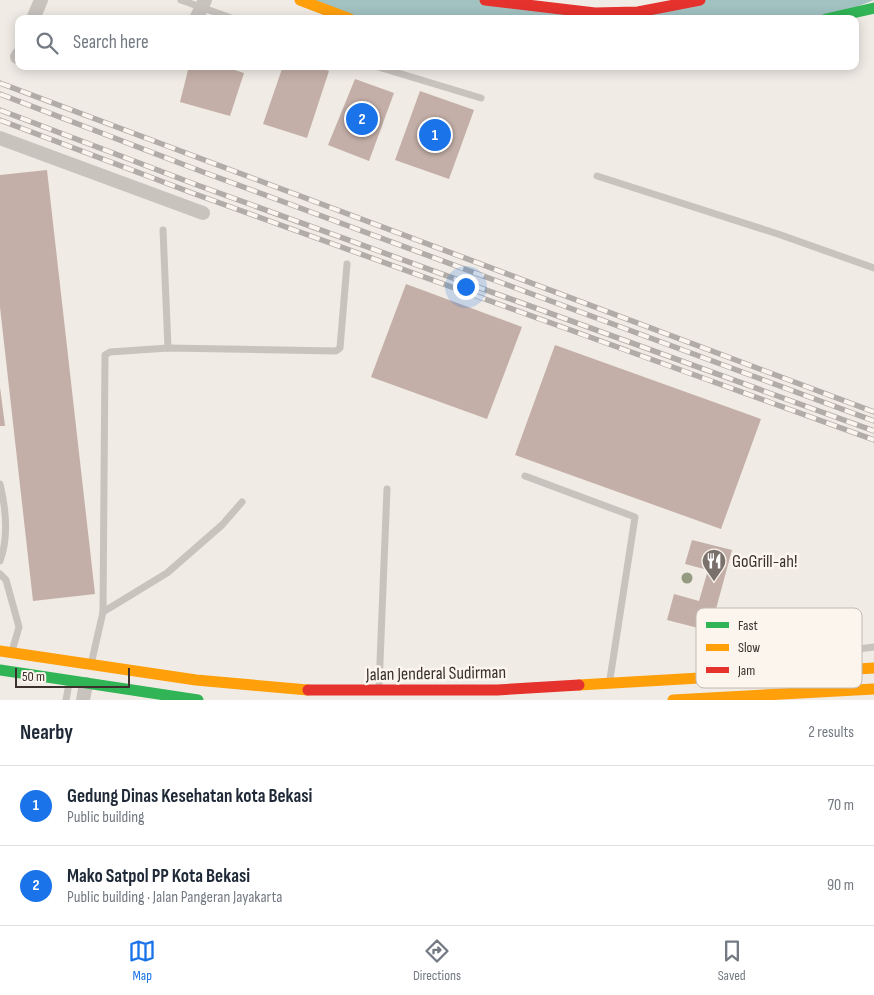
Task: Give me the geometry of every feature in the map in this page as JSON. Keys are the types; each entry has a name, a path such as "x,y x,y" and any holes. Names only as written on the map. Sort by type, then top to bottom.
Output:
{"main road":[{"path":"300,0 339,15"},
{"path":"485,0 595,13 638,12 700,0"},
{"path":"843,15 874,8"},
{"name":"Jalan Jenderal Sudirman","path":"0,651 90,666 205,681 320,691 504,695 610,684 696,679"},
{"path":"46,678 49,659"},
{"path":"0,670 198,700"},
{"path":"673,700 874,689"}],"street":[{"path":"35,15 41,0"},
{"path":"0,138 203,213"},
{"path":"83,700 86,684"}],"lane":[{"path":"181,0 221,15"},
{"path":"388,70 481,98"},
{"path":"597,176 778,234 874,268"},
{"path":"163,230 168,348"},
{"path":"90,666 103,612 104,359 110,352 168,348 336,351 340,348 347,264"},
{"path":"525,476 635,517 610,684"},
{"path":"0,484 6,527 5,545 0,561"},
{"path":"379,692 387,489"},
{"path":"103,612 167,573 207,539 242,502"},
{"path":"0,574 6,580 19,626 12,653"},
{"path":"66,700 70,682"}],"water":[{"path":"297,0 485,0 595,13 700,0 874,0 836,15 338,15"}],"building":[{"path":"188,70 235,70 244,73 230,116 180,102"},
{"path":"282,70 329,71 307,138 263,124"},
{"path":"355,79 394,93 369,161 328,145"},
{"path":"420,91 474,110 449,179 395,160"},
{"path":"47,170 95,594 33,601 0,307 0,175"},
{"path":"406,284 522,327 487,419 371,377"},
{"path":"555,345 761,419 721,529 515,455"},
{"path":"0,387 5,426 0,426"},
{"name":"GoGrill-ah!","path":"692,540 732,550 716,608 696,608 696,627 667,620 674,594 699,601 708,570 685,564"}],"railway":[{"path":"0,83 874,412"},
{"path":"0,94 203,172 874,421"},
{"path":"0,110 197,185 874,431"},
{"path":"0,120 195,194 874,440"}],"traffic: fast":[{"path":"843,15 874,8"},
{"path":"0,670 198,700"}],"traffic: slow":[{"path":"300,0 339,15"},
{"path":"0,651 196,680 308,690"},
{"path":"862,669 874,668"},
{"path":"579,685 696,678"},
{"path":"673,700 874,689"}],"traffic: jam":[{"path":"485,0 595,13 638,12 700,0"},
{"path":"308,690 497,690 579,685"}],"place":[{"name":"Mako Satpol PP Kota Bekasi","path":"362,119"},
{"name":"Gedung Dinas Kesehatan kota Bekasi","path":"435,135"},
{"name":"GoGrill-ah!","path":"714,582"}]}
